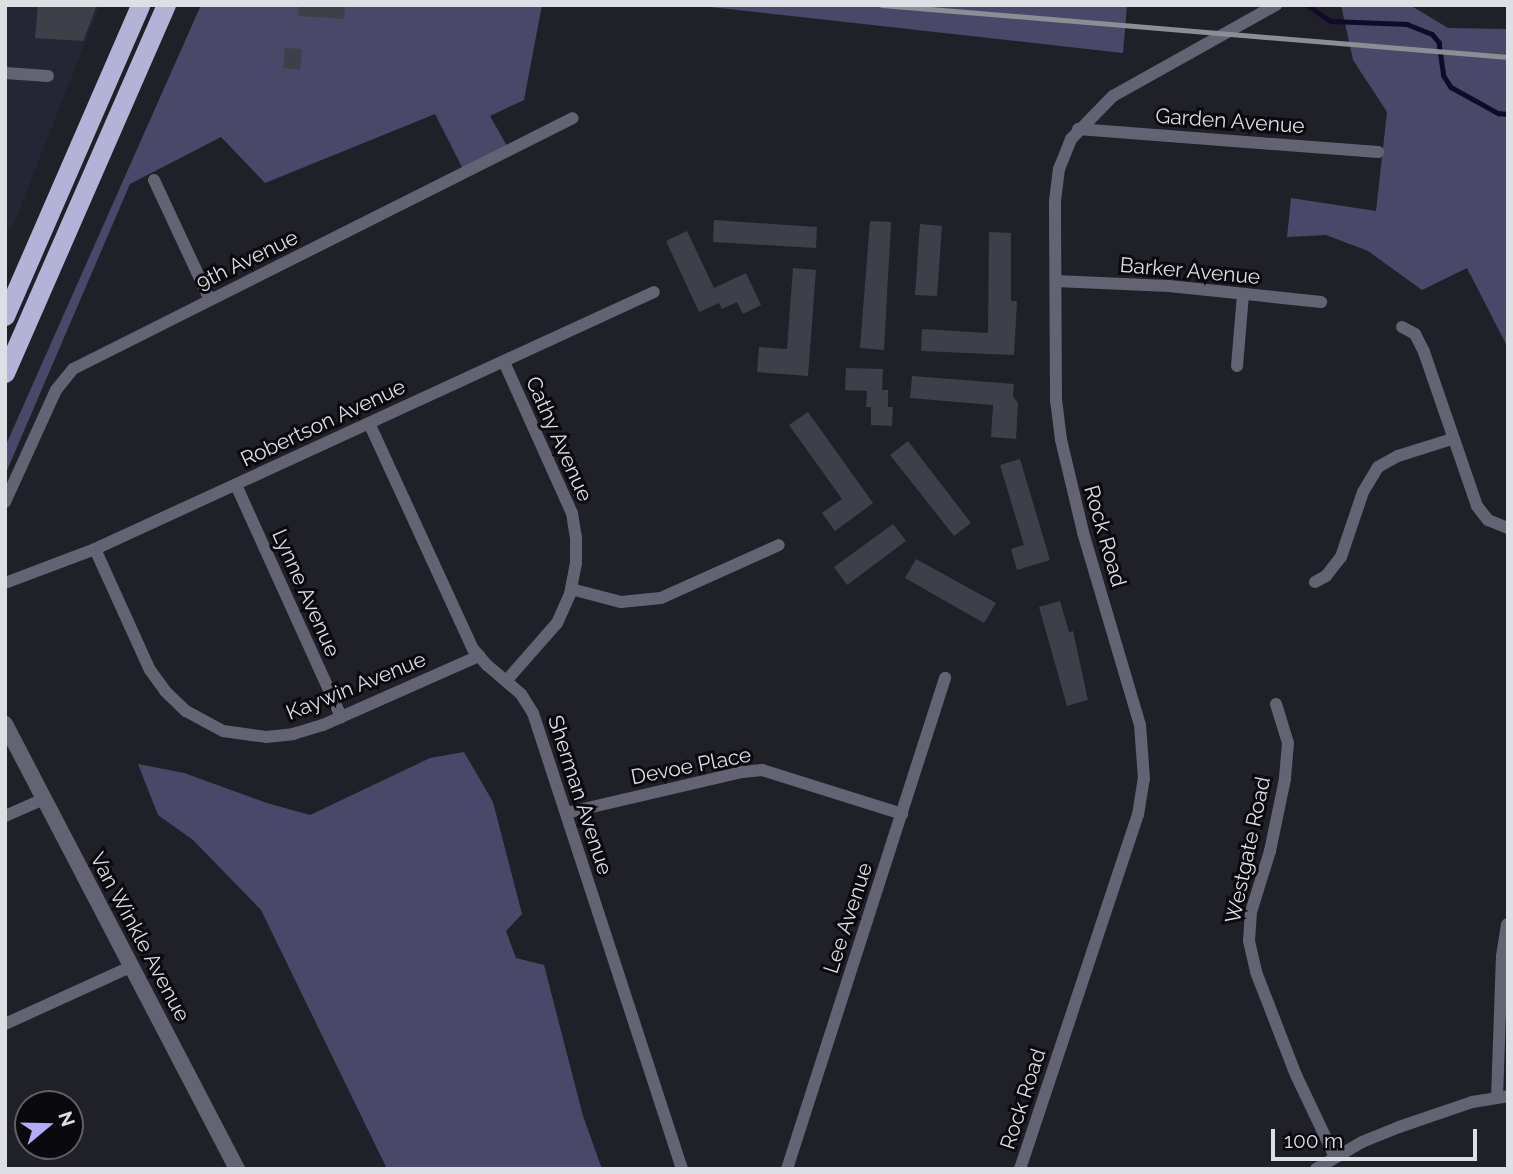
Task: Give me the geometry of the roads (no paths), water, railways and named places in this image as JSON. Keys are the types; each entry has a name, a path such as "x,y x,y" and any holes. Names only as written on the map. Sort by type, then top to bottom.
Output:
{"highway":[{"path":"5,316 140,5"},
{"path":"5,373 166,5"}],"street":[{"name":"Rock Road","path":"1020,1169 1138,815 1144,771 1140,725 1083,532 1063,450 1056,402 1056,185 1065,152 1078,129 1113,96 1276,5"},
{"path":"5,73 48,76"},
{"name":"9th Avenue","path":"5,502 66,375 573,118"},
{"name":"Garden Avenue","path":"1078,129 1378,152"},
{"path":"154,180 210,300"},
{"name":"Barker Avenue","path":"1056,281 1169,286 1321,302"},
{"name":"Robertson Avenue","path":"5,583 95,549 654,292"},
{"path":"1237,366 1243,295"},
{"path":"1402,327 1415,334 1424,352 1477,506 1488,520 1508,528"},
{"name":"Cathy Avenue","path":"504,362 572,513 576,563 571,589 549,634 507,680"},
{"name":"Sherman Avenue","path":"369,423 479,656 521,694 533,713 682,1169"},
{"path":"1315,582 1326,576 1341,557 1363,492 1378,467 1398,456 1452,439"},
{"name":"Lynne Avenue","path":"236,485 341,717"},
{"path":"571,589 621,601 661,598 779,545"},
{"name":"Kaywin Avenue","path":"95,549 150,670 176,702 198,719 223,731 266,737 293,734 341,717 479,656"},
{"name":"Lee Avenue","path":"787,1169 945,678"},
{"name":"Westgate Road","path":"1276,704 1287,743 1285,779 1270,851 1251,912 1249,941 1256,972 1286,1051 1335,1157"},
{"name":"Van Winkle Avenue","path":"5,724 237,1169"},
{"name":"Devoe Place","path":"566,813 742,772 762,770 902,814"},
{"path":"5,816 44,799"},
{"path":"1316,1169 1335,1157 1399,1127 1503,1097 1502,956 1507,924"},
{"path":"5,1024 132,967"}],"waterway":[{"path":"1307,5 1331,21 1407,24 1432,34 1439,42 1444,76 1451,87 1498,113 1508,114"}],"railway":[{"path":"882,5 1508,57"}]}
